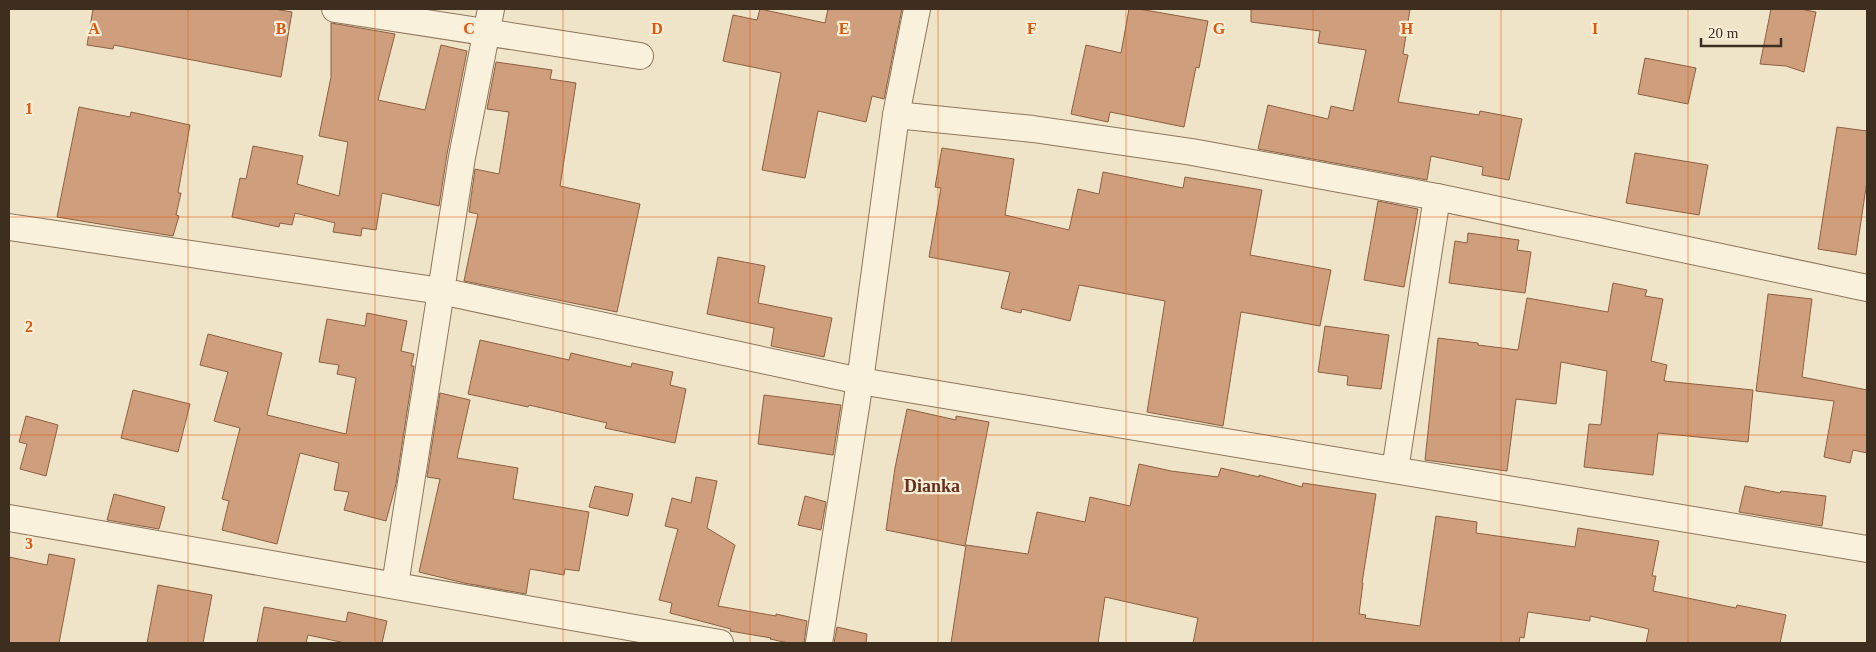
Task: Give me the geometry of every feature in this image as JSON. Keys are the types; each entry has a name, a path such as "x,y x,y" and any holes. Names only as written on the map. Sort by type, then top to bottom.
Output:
{"street":[{"path":"335,9 488,21 640,56"},
{"path":"819,643 860,381 896,115 917,9"},
{"path":"395,585 462,157 488,21"},
{"path":"896,115 1033,129 1192,152 1437,196 1867,288"},
{"path":"1395,470 1437,196"},
{"path":"9,227 441,291 860,381 1867,549"},
{"path":"9,518 720,643"}],"building":[{"path":"93,9 274,9 292,12 281,77 114,45 113,49 87,45"},
{"path":"760,9 825,23 828,9 902,9 884,99 872,96 866,122 818,111 805,178 762,170 781,73 723,61 733,15 757,20"},
{"path":"1129,9 1139,9 1208,21 1199,68 1196,67 1184,127 1110,112 1108,122 1071,114 1086,45 1121,53"},
{"path":"1251,9 1410,9 1403,54 1408,55 1398,102 1479,115 1480,111 1522,119 1509,180 1482,175 1483,167 1431,156 1427,180 1258,149 1268,105 1328,119 1331,106 1353,111 1366,50 1318,43 1320,31 1251,22"},
{"path":"1771,9 1800,9 1816,12 1804,72 1786,66 1760,64"},
{"path":"331,23 395,34 378,100 425,110 441,45 467,51 439,206 382,193 376,230 362,228 361,236 333,232 335,223 295,213 292,225 280,223 279,227 232,217 240,178 246,179 253,146 303,156 297,184 339,196 348,142 319,136 331,77"},
{"path":"1645,58 1696,68 1688,104 1638,94"},
{"path":"496,62 552,70 550,79 576,83 560,186 640,204 617,312 464,281 478,214 469,212 475,169 499,174 509,112 487,109"},
{"path":"79,107 130,117 131,112 190,125 178,193 181,193 176,215 179,216 173,236 57,217"},
{"path":"1837,127 1867,131 1867,181 1856,255 1818,249"},
{"path":"942,148 1014,159 1005,215 1069,230 1078,189 1099,194 1103,172 1183,188 1185,177 1262,190 1250,255 1331,270 1320,326 1241,312 1223,426 1147,412 1165,301 1079,285 1070,321 1022,309 1021,313 1001,308 1010,272 929,257 941,188 935,187"},
{"path":"1635,153 1708,165 1699,215 1626,203"},
{"path":"1378,201 1418,209 1404,287 1364,280"},
{"path":"1468,233 1519,240 1517,250 1531,252 1525,293 1449,283 1455,241 1467,243"},
{"path":"718,257 765,266 758,303 832,318 824,357 771,346 774,328 707,314"},
{"path":"1613,283 1647,290 1645,296 1663,299 1651,361 1667,365 1664,381 1753,390 1748,442 1658,433 1653,475 1584,467 1589,424 1601,425 1607,371 1561,362 1556,404 1516,399 1507,471 1425,460 1438,338 1518,350 1527,298 1608,312"},
{"path":"1768,294 1812,299 1802,377 1867,390 1867,453 1853,450 1850,463 1824,457 1834,401 1756,391"},
{"path":"367,313 407,321 401,351 414,354 411,366 414,366 396,484 386,521 344,510 349,492 334,490 339,463 300,453 277,544 222,530 229,501 222,499 240,428 214,421 228,372 200,365 208,334 282,353 267,415 346,434 356,378 337,374 339,365 319,362 327,319 365,326"},
{"path":"1325,326 1389,335 1381,389 1347,385 1348,376 1318,372"},
{"path":"480,340 569,360 571,353 631,367 632,363 673,372 670,385 686,389 675,443 605,428 607,423 529,405 528,407 468,394"},
{"path":"133,390 190,404 178,452 121,438"},
{"path":"440,393 470,400 457,458 518,468 513,499 589,512 579,571 565,569 564,575 530,569 526,594 464,583 419,572 440,479 427,477"},
{"path":"764,395 841,405 833,455 758,444"},
{"path":"907,409 956,420 956,416 989,422 965,546 886,530 895,468"},
{"path":"26,416 58,425 46,476 20,469 27,444 19,442"},
{"path":"1139,464 1171,471 1218,477 1221,468 1259,477 1259,475 1302,487 1303,483 1376,494 1359,614 1366,615 1365,618 1420,626 1436,516 1477,522 1476,533 1575,547 1578,528 1659,541 1652,576 1656,576 1653,591 1736,608 1737,605 1786,615 1780,643 1646,643 1649,629 1590,616 1590,621 1528,612 1524,638 1520,637 1519,643 1193,643 1198,618 1105,597 1098,643 951,643 966,545 1028,554 1037,512 1085,522 1090,497 1130,506"},
{"path":"696,477 717,481 707,528 735,545 718,606 776,616 776,614 807,621 804,643 789,643 730,631 731,629 670,613 672,603 659,600 678,529 665,526 672,498 691,503"},
{"path":"595,486 633,494 628,516 589,507"},
{"path":"1745,486 1780,493 1781,491 1826,496 1822,526 1739,512"},
{"path":"114,494 165,507 159,529 107,520"},
{"path":"805,496 826,502 821,530 798,525"},
{"path":"49,554 75,559 59,643 9,643 9,557 47,565"},
{"path":"158,585 212,595 203,643 147,643"},
{"path":"264,607 346,622 348,612 387,621 382,643 345,643 308,635 306,643 257,643"},
{"path":"837,627 867,634 866,643 834,643"}],"district":[{"name":"Dianka","path":"932,486"}]}
